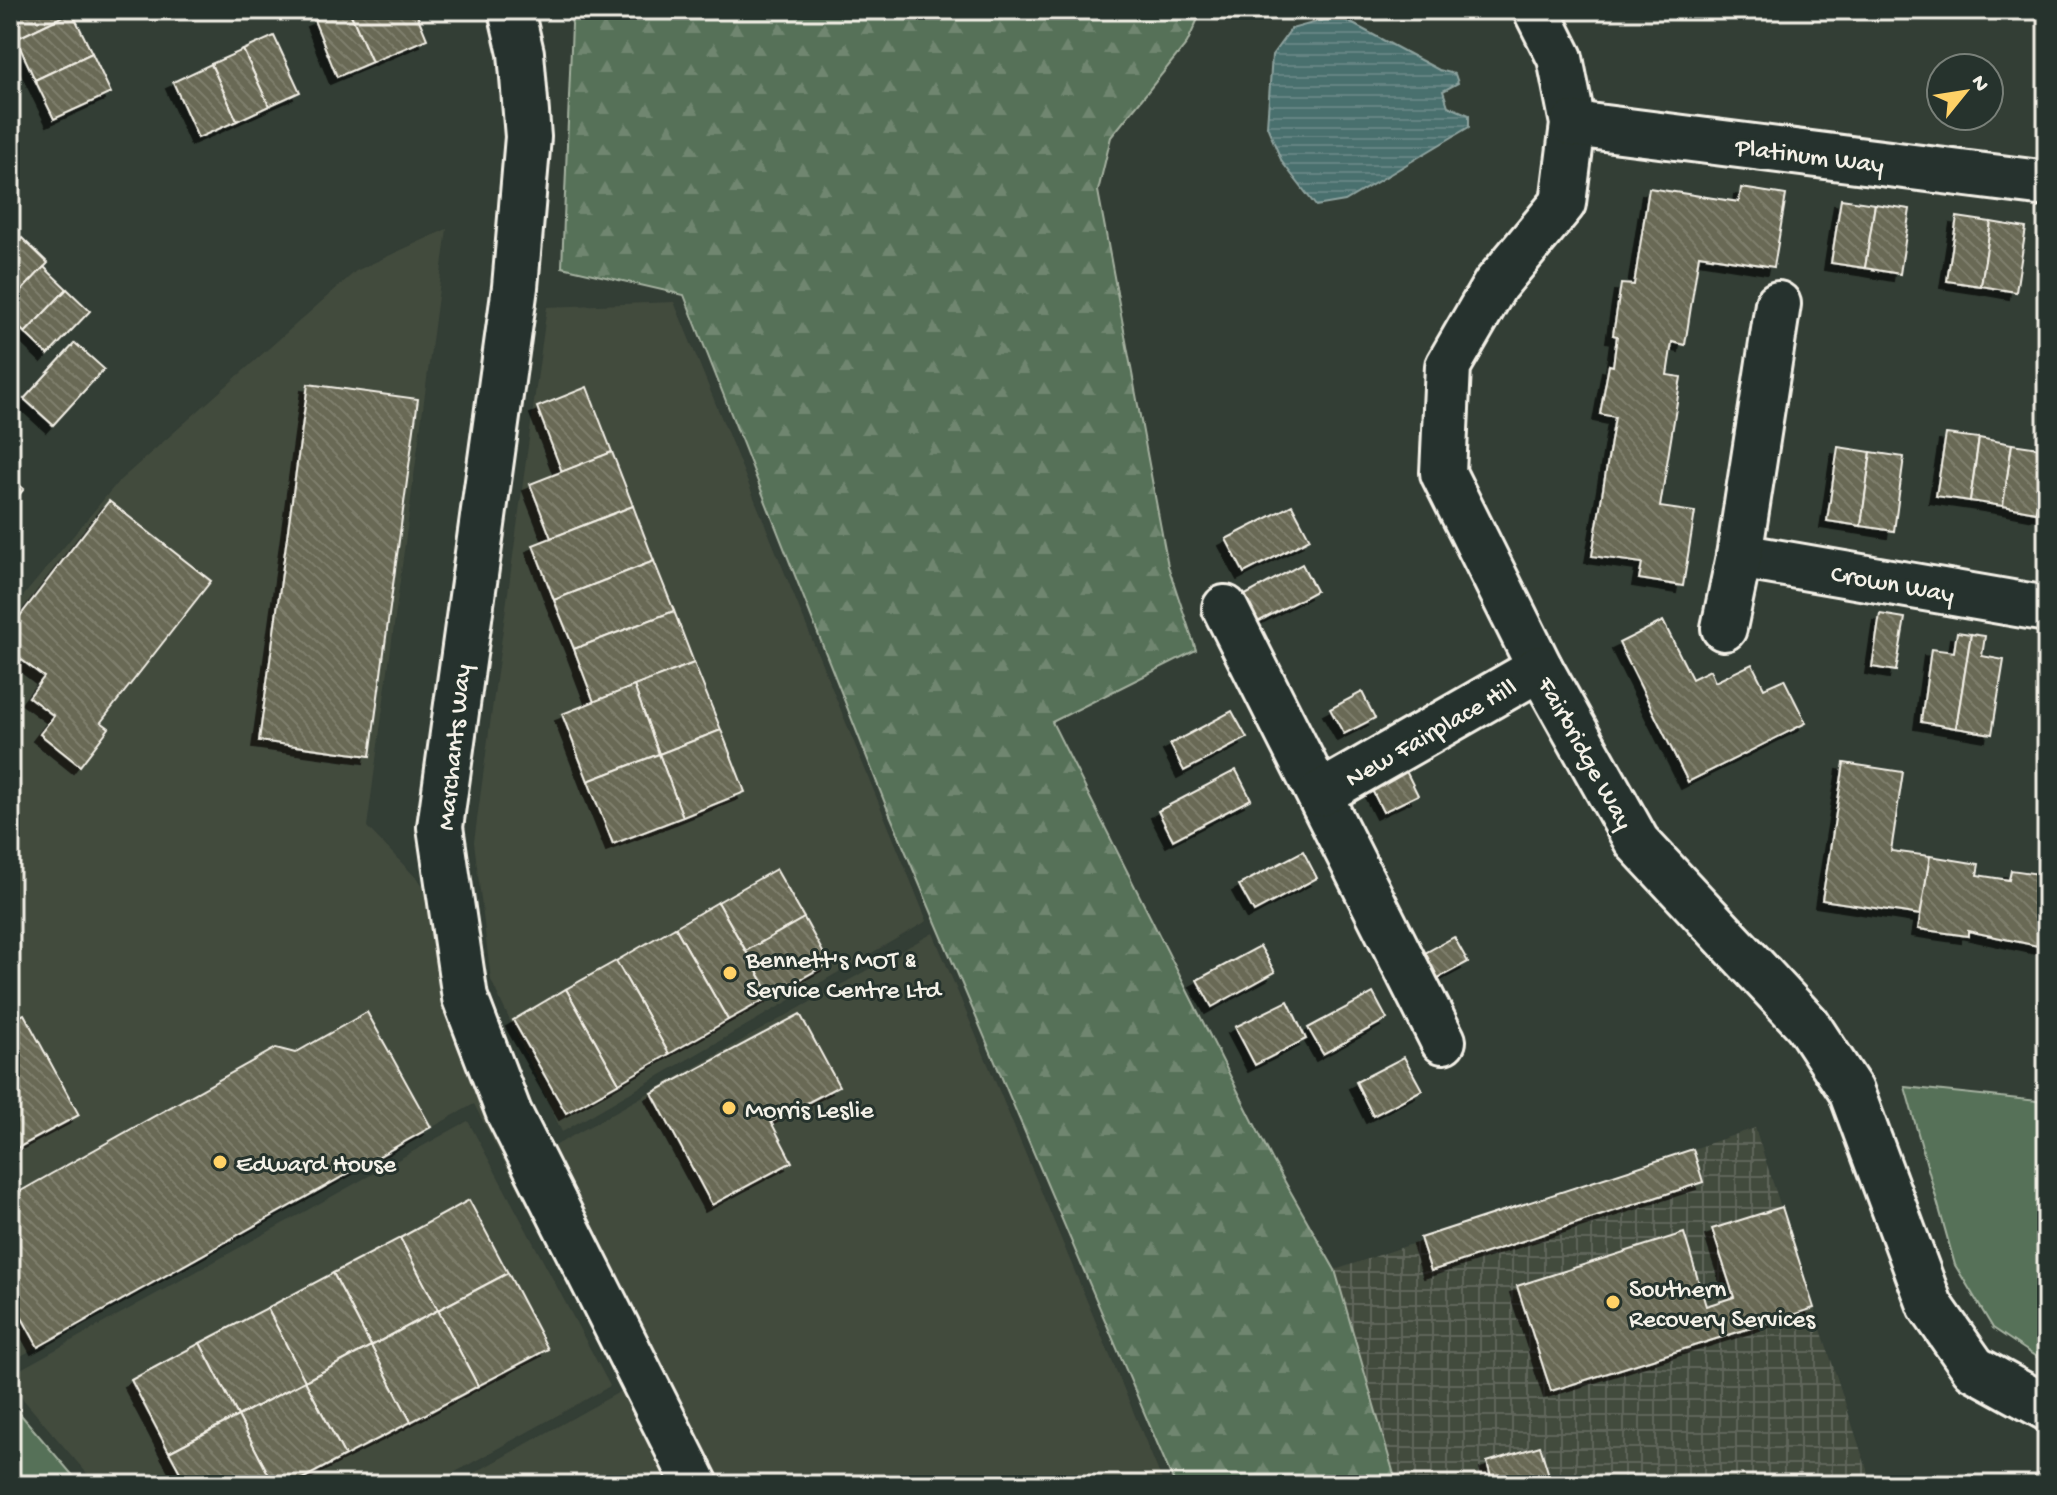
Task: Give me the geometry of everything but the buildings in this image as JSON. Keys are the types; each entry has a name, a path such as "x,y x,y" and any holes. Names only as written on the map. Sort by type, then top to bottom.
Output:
{"street":[{"name":"Marchants Way","path":"511,10 521,53 528,137 502,390 440,827 447,885 465,998 509,1113 694,1484"},
{"name":"Fairbridge Way","path":"1536,10 1560,58 1573,124 1563,203 1495,285 1448,366 1443,473 1540,668 1637,842 1807,1024 1851,1091 1930,1305 1974,1368 2047,1408"},
{"name":"Platinum Way","path":"1573,124 2047,184"},
{"path":"1724,628 1739,556 1778,304"},
{"name":"Crown Way","path":"1739,556 2047,609"},
{"path":"1225,608 1443,1041"},
{"name":"New Fairplace Hill","path":"1320,794 1540,668"}],"shaded area":[{"path":"447,229 367,827 451,914 483,1011 551,1148 933,933 1164,1485 453,1485 623,1390 474,1104 10,1362 10,612 118,482 356,271"},
{"path":"674,302 927,921 562,1132 491,980 474,842 547,307"},
{"path":"468,1121 610,1386 432,1485 97,1485 10,1384 10,1375"},
{"path":"1755,1128 1872,1485 1395,1485 1335,1270"}],"green space":[{"path":"569,10 1202,10 1187,43 1111,137 1098,191 1168,566 1196,650 1052,722 1272,1159 1335,1270 1397,1485 1175,1485 885,803 684,295 562,267 572,24"},
{"path":"1905,1087 2047,1102 2047,1364 1993,1328 1955,1265"},
{"path":"10,1402 81,1485 10,1485"}],"water":[{"path":"1338,16 1439,70 1455,74 1458,83 1443,91 1448,106 1469,115 1469,127 1345,201 1316,206 1282,162 1267,126 1272,55 1291,29"}],"place":[{"name":"Bennett's MOT & Service Centre Ltd","path":"730,973"},
{"name":"Morris Leslie","path":"729,1108"},
{"name":"Edward House","path":"220,1162"},
{"name":"Southern Recovery Services","path":"1613,1302"}]}
